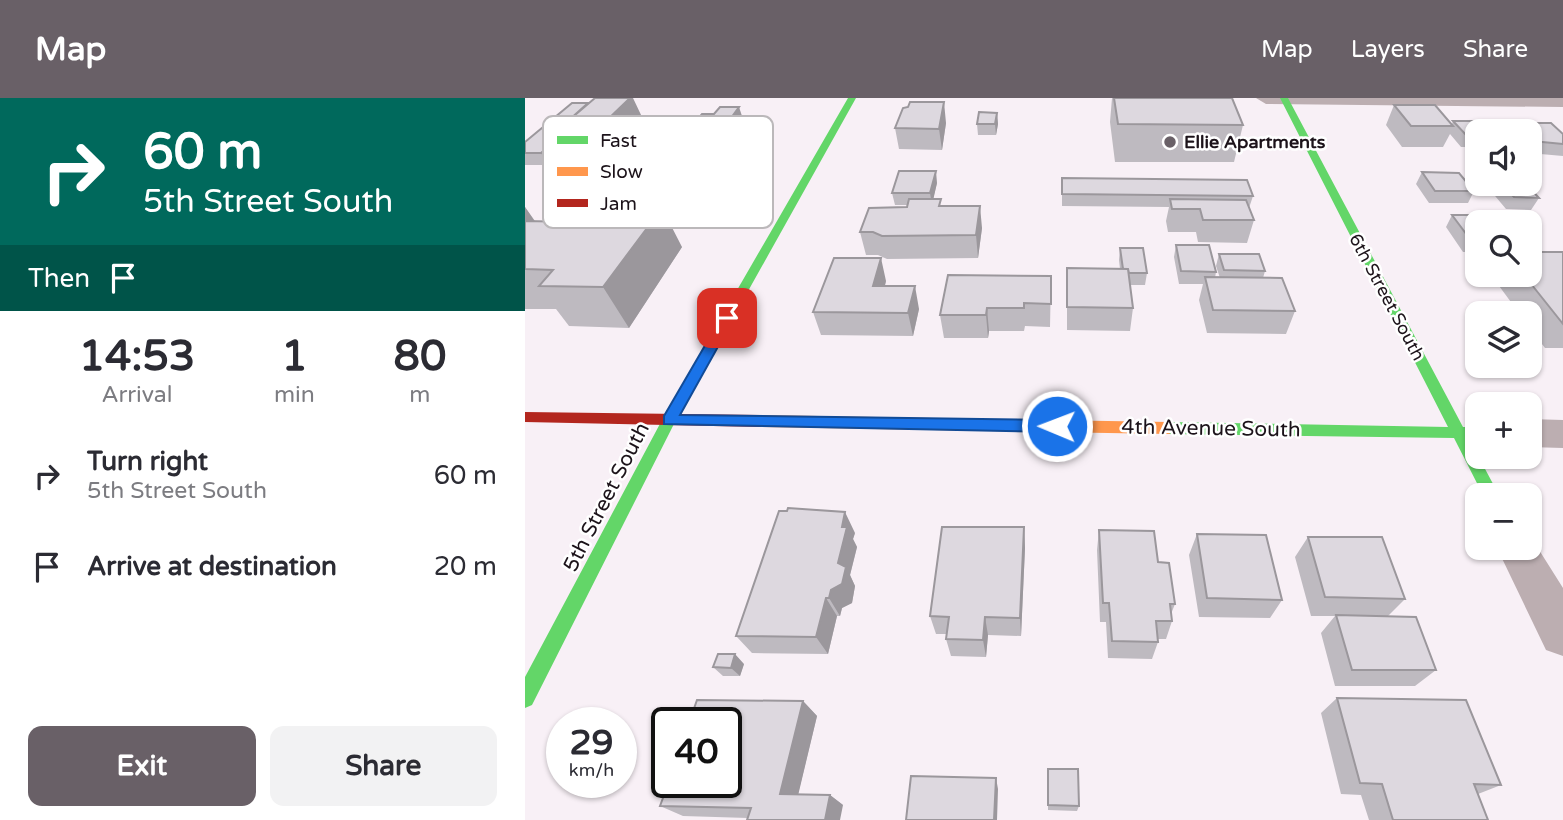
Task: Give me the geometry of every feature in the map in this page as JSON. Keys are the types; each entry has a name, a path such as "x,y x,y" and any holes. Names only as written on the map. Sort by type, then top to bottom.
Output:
{"street":[{"name":"5th Street South","path":"525,698 669,420 852,98"},
{"path":"1266,98 1563,101"},
{"name":"6th Street South","path":"1284,98 1485,483"},
{"name":"4th Avenue South","path":"525,417 1465,433"},
{"path":"1542,433 1563,434"},
{"path":"1524,560 1563,634"}],"building":[{"path":"595,98 630,98 611,116 574,116"},
{"path":"1114,98 1232,98 1243,125 1118,124"},
{"path":"910,102 944,102 939,129 895,128 903,108 908,107"},
{"path":"572,103 588,103 574,116 556,116"},
{"path":"1394,105 1435,105 1453,126 1411,126"},
{"path":"720,107 739,107 732,116 700,116 714,114"},
{"path":"979,112 997,113 995,124 977,124"},
{"path":"1453,121 1465,121 1465,134"},
{"path":"1542,123 1551,123 1563,134 1563,144 1542,142"},
{"path":"543,127 541,153 525,153 525,142"},
{"path":"899,171 936,171 930,193 892,193"},
{"path":"1422,172 1459,173 1465,180 1465,191 1435,191"},
{"path":"1062,178 1247,180 1253,196 1062,194"},
{"path":"1537,196 1539,198 1514,197"},
{"path":"909,199 941,199 939,206 980,206 976,235 882,236 873,232 860,232 869,208 907,207"},
{"path":"1170,199 1246,200 1254,220 1203,220 1200,209 1172,209"},
{"path":"1452,215 1465,215 1465,232"},
{"path":"525,221 543,221 543,228 647,228 603,287 539,286 553,270 525,269"},
{"path":"1176,245 1209,245 1216,272 1181,271"},
{"path":"1120,248 1143,248 1147,273 1129,273 1128,269 1123,269"},
{"path":"1542,252 1563,252 1563,324 1534,287 1542,287"},
{"path":"1219,254 1259,254 1265,271 1224,270"},
{"path":"834,258 881,258 873,286 915,286 908,313 813,312"},
{"path":"1067,268 1128,269 1133,308 1067,307"},
{"path":"948,275 1051,276 1051,304 1024,303 1024,308 987,308 986,315 940,315"},
{"path":"1205,277 1282,278 1295,311 1213,310"},
{"path":"788,508 845,512 842,527 847,527 838,563 846,567 842,584 831,590 829,598 826,598 816,637 736,636 779,511 787,511"},
{"path":"942,527 1024,527 1020,618 985,617 983,640 946,639 949,617 930,616"},
{"path":"1099,530 1154,531 1158,562 1169,563 1175,604 1170,604 1172,621 1156,621 1158,642 1112,641 1109,603 1103,603"},
{"path":"1197,534 1266,535 1282,600 1207,598"},
{"path":"1308,537 1382,537 1405,599 1325,597"},
{"path":"1336,615 1416,617 1436,670 1352,670"},
{"path":"718,654 735,654 731,668 713,667"},
{"path":"1337,698 1466,700 1501,785 1474,784 1488,820 1393,820 1382,784 1360,783"},
{"path":"697,700 803,701 780,794 830,795 825,820 747,820 751,808 660,806 663,798 742,798 742,707 695,707"},
{"path":"1048,769 1078,769 1079,806 1048,805"},
{"path":"911,776 996,778 994,820 906,820"}],"traffic: fast":[{"path":"525,698 669,420 852,98"},
{"path":"1284,98 1485,483"},
{"path":"1169,428 1465,433"}],"traffic: slow":[{"path":"760,421 1169,428"}],"traffic: jam":[{"path":"525,417 760,421"}],"place":[{"name":"Ellie Apartments","path":"1170,142"}],"route":[{"path":"727,318 669,420 1057,426"}]}
